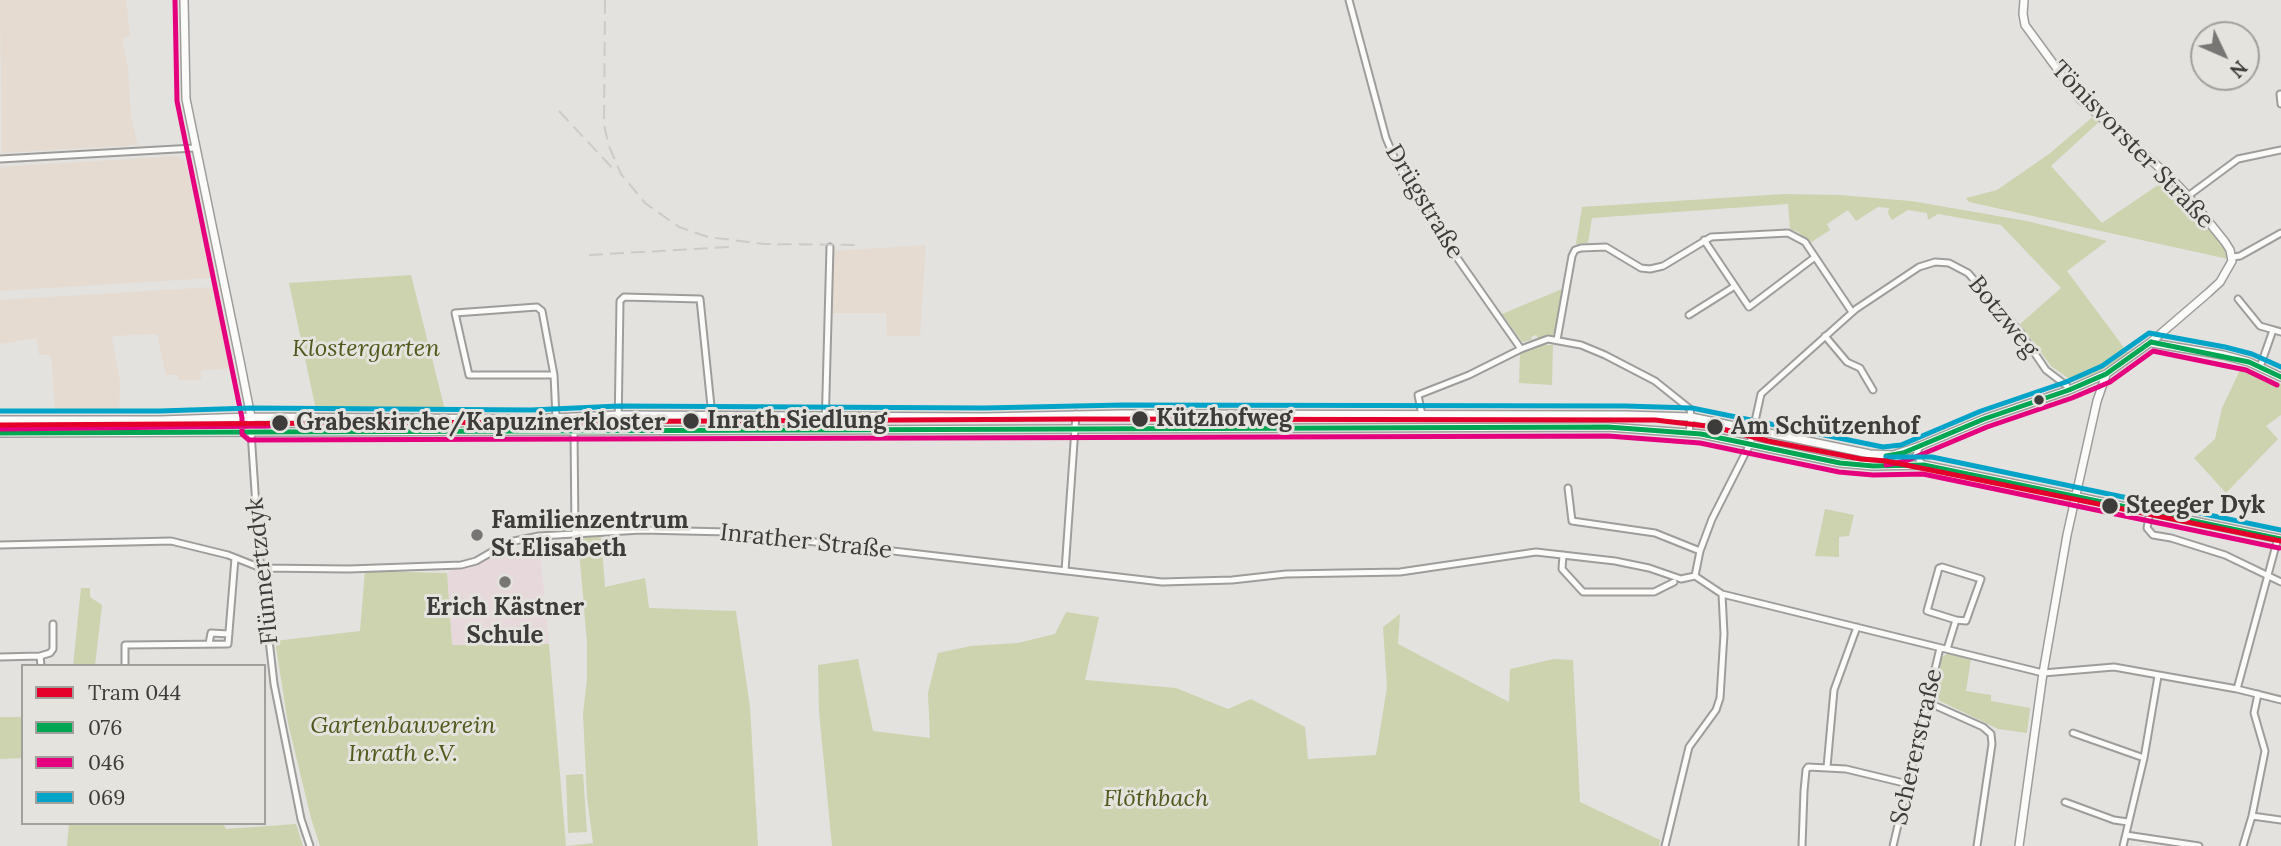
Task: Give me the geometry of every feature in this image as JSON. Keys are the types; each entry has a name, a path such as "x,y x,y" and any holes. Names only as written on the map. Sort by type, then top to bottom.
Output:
{"street":[{"name":"Flünnertzdyk","path":"184,0 186,99 251,417 261,568 274,684 301,819 310,846"},
{"name":"Tönisvorster Straße","path":"2024,0 2025,25 2068,85 2080,99 2168,175 2225,242 2233,257"},
{"name":"Drügstraße","path":"1351,1 1386,138 1397,164 1425,212 1521,349"},
{"path":"2280,94 2281,104"},
{"path":"0,159 194,148"},
{"path":"2188,196 2238,159 2281,150"},
{"path":"1558,340 1572,256 1575,250 1581,248 1606,247 1641,268 1650,270 1664,266 1704,240 1719,235 1788,233 1805,242 1852,312"},
{"path":"0,419 556,418 619,415 984,417 1076,414 1691,417 1883,456 1903,453 1984,419 2069,390 2106,374 2151,342 2220,282 2233,257 2241,256 2281,233"},
{"path":"1704,240 1747,305 1753,307 1815,257"},
{"path":"825,430 830,247"},
{"name":"Botzweg","path":"1695,576 1700,551 1719,502 1750,444 1761,394 1852,312 1919,267 1935,262 1955,265 1974,278 2021,333 2046,370 2069,390"},
{"path":"1689,315 1734,286"},
{"path":"618,430 620,301 624,297 700,299 712,416"},
{"path":"2238,299 2260,326 2281,332"},
{"path":"554,375 469,375 455,313 537,307 542,311 554,375 556,418"},
{"path":"2260,367 2273,330"},
{"path":"1825,336 1847,362 1860,368 1873,390"},
{"path":"1422,415 1418,395 1548,339 1581,345 1655,382 1688,407 1691,417 1689,433"},
{"path":"2151,342 2223,355 2281,377"},
{"path":"2019,846 2043,673 2076,496 2097,401 2106,374"},
{"path":"1065,571 1076,414"},
{"path":"0,433 1608,427 1689,433 1840,463 1873,466 1924,465 2279,538 2237,689"},
{"path":"573,430 575,534"},
{"path":"1920,446 1916,456 1924,465"},
{"path":"1568,488 1573,521 1655,533 1700,551"},
{"path":"2150,512 2147,528 2153,535 2225,555 2281,582"},
{"name":"Inrather Straße","path":"0,545 171,541 235,558 261,568 349,569 452,566 476,561 509,542 539,536 642,530 728,532 1161,582 1232,580 1278,574 1400,572 1536,552 1649,568 1678,580"},
{"path":"1563,555 1562,569 1583,592 1654,592 1678,580 1695,576 1722,594 2043,673 2114,667 2237,689 2281,700"},
{"path":"125,664 125,645 228,644 235,558"},
{"path":"1942,567 1981,579 1966,621 1956,620 1927,611 1939,568 1942,567"},
{"path":"1665,846 1689,747 1716,710 1720,698 1724,634 1722,594"},
{"name":"Schererstraße","path":"1893,846 1927,702 1956,620"},
{"path":"0,657 40,656 51,653 52,624"},
{"path":"1828,767 1834,690 1857,627"},
{"path":"209,644 211,633 229,634"},
{"path":"25,656 25,664"},
{"path":"40,656 41,664"},
{"path":"2123,846 2144,758 2158,676"},
{"path":"266,684 274,684"},
{"path":"2243,846 2265,751 2254,713 2258,694"},
{"path":"1927,702 1983,727 1991,734 1992,744 1977,846"},
{"path":"2073,733 2144,758"},
{"path":"1802,846 1808,767 1867,773 1908,784"},
{"path":"2065,802 2113,820 2129,822"},
{"path":"2252,816 2281,820"},
{"path":"2126,835 2199,846"}],"shaded area":[{"path":"0,0 126,0 130,36 122,38 128,69 131,116 138,145 2,153"},
{"path":"178,156 186,163 211,278 0,291 0,167"},
{"path":"926,245 920,336 887,336 886,313 832,313 833,251"},
{"path":"213,287 231,368 201,371 201,380 178,380 178,375 166,375 157,334 112,336 120,383 119,412 55,411 51,355 39,355 36,338 0,344 0,300"},
{"path":"529,545 534,553 540,552 549,644 452,645 447,573 458,567"}],"green space":[{"path":"2094,116 2100,121 2051,166 2102,223 2167,179 2189,201 2226,250 2228,259 1969,202 1966,198 1997,190 2049,154"},
{"path":"1784,194 1911,201 2027,221 2107,241 2067,271 2128,353 2099,372 2081,379 2071,380 2051,366 2020,324 2061,288 2001,225 1938,214 1928,220 1927,213 1908,210 1892,220 1888,213 1889,208 1878,207 1856,221 1848,210 1827,224 1830,230 1810,243 1798,232 1790,229 1788,204 1592,218 1588,243 1576,244 1582,207"},
{"name":"Klostergarten","path":"411,275 445,410 316,410 289,283"},
{"path":"1562,289 1555,333 1550,337 1538,338 1536,335 1531,337 1532,340 1522,342 1502,314"},
{"path":"1553,345 1552,385 1519,383 1520,353"},
{"path":"2242,366 2281,384 2281,415 2266,426 2278,439 2226,493 2194,458 2215,439 2222,408"},
{"path":"1825,509 1854,515 1849,536 1839,537 1839,557 1815,556"},
{"path":"578,537 601,537 605,587 645,578 649,608 736,611 750,707 758,846 566,846 593,843 587,797 583,714 587,643"},
{"name":"Gartenbauverein Inrath e.V.","path":"365,571 447,573 452,645 549,644 566,846 320,846 288,723 275,641 360,631"},
{"path":"81,588 90,588 90,597 102,605 95,664 73,664"},
{"name":"Flöthbach","path":"1066,612 1099,617 1085,680 1176,688 1228,709 1251,699 1305,727 1308,759 1376,755 1387,687 1383,627 1400,614 1398,644 1509,702 1510,669 1554,659 1573,660 1580,802 1660,840 1659,846 832,846 819,711 818,665 858,659 873,731 930,738 928,693 938,653 971,646 1018,643 1055,634"},
{"path":"1948,653 1971,659 1966,691 1991,695 1991,701 2030,708 2027,733 1998,729 1934,698 1941,658"},
{"path":"0,717 21,717 21,758 0,759"},
{"path":"583,774 587,832 568,833 566,775"},
{"path":"296,824 303,846 67,846 69,825 224,825 226,829"}],"railway":[{"path":"605,0 604,125 609,146 621,174 645,203 679,227 708,237 764,244 857,245"},
{"path":"559,111 616,172"},
{"path":"589,255 730,247"}],"tram line":[{"name":"044","path":"0,425 1076,419 1655,420 1715,427 1768,441 1861,459 1886,461 2281,541"}],"transit line":[{"name":"046","path":"175,0 177,101 242,418 242,434 249,440 1608,436 1700,443 1839,472 1873,475 1923,474 2279,548"},
{"name":"069","path":"0,411 251,408 531,410 619,406 1625,406 1692,408 1883,447 1901,445 1981,411 2066,382 2102,366 2149,333 2225,347 2252,354 2281,367"},
{"name":"076","path":"2151,342 2249,362 2281,377"},
{"name":"076","path":"1886,456 1903,453 1984,419 2069,390 2106,374 2151,342"},
{"name":"046","path":"1886,465 1906,461 1987,427 2110,382 2153,351 2246,370 2277,385"},
{"name":"046","path":"0,429 269,426"},
{"name":"076","path":"0,433 1608,427 1701,434 1840,463 1873,466 1924,465 2281,539"},
{"name":"069","path":"1886,457 1932,457 2281,530"}],"place":[{"name":"Kützhofweg","path":"1140,419"},
{"name":"Inrath Siedlung","path":"691,421"},
{"name":"Grabeskirche/Kapuzinerkloster","path":"280,423"},
{"name":"Am Schützenhof","path":"1715,427"},
{"name":"Steeger Dyk","path":"2110,506"},
{"name":"Familienzentrum St.Elisabeth","path":"477,535"},
{"name":"Erich Kästner Schule","path":"505,582"}]}
